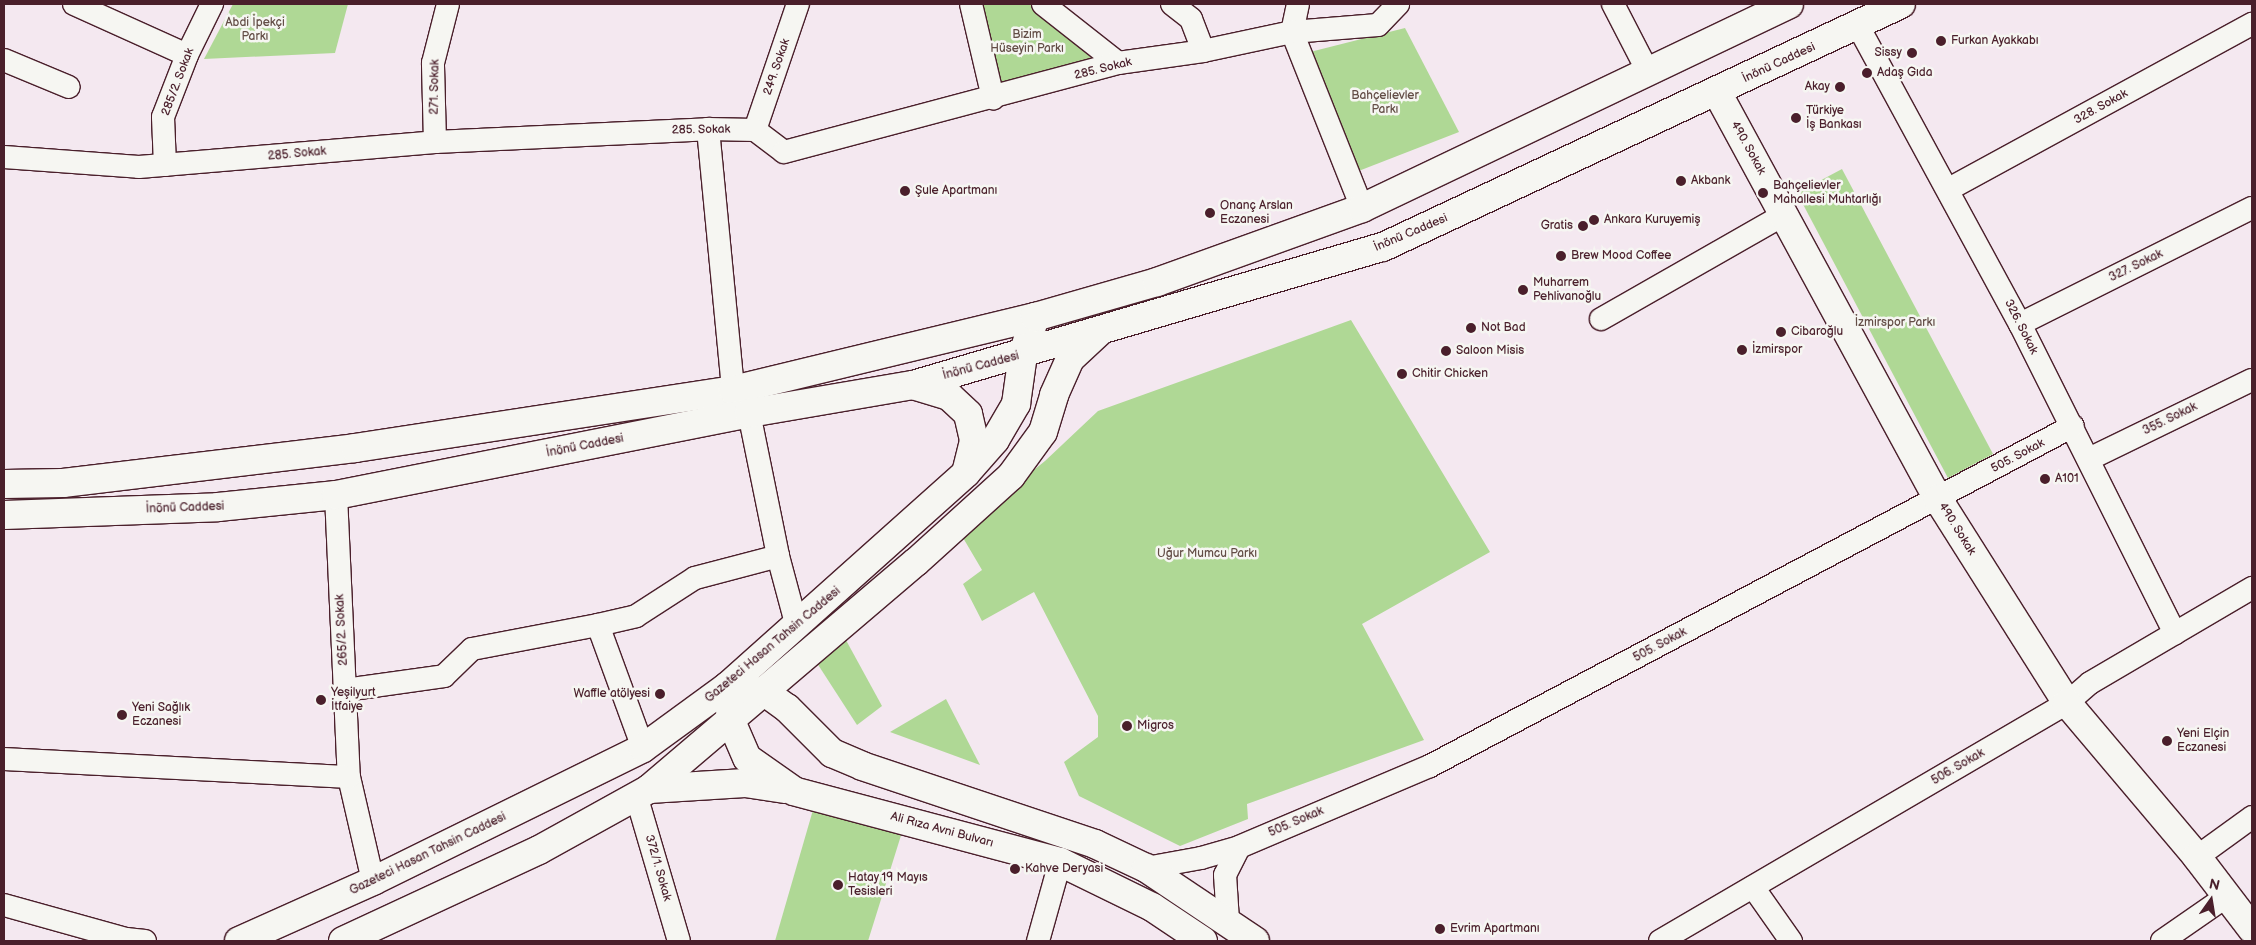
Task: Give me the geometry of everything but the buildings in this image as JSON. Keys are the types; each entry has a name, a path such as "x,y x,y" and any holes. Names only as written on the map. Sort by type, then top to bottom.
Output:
{"main road":[{"path":"4,484 63,483 355,448 733,390 1035,318 1157,282 1362,208 1647,70 1789,4"},
{"name":"İnönü Caddesi","path":"4,515 218,507 336,495 749,413 913,385 1052,346 1383,247 1902,4"},
{"name":"490. Sokak","path":"1717,92 1785,214 1938,499 2067,703 2197,857 2252,930"},
{"path":"1035,318 1052,346 1055,368 1054,395"},
{"name":"Gazeteci Hasan Tahsin Caddesi","path":"239,941 374,881 643,748 728,686 797,627 966,474 995,440 1016,404 1023,354 1035,318"},
{"path":"343,941 539,850 643,792 731,721 776,700 788,684 795,666 1011,476 1042,432 1054,395 1070,359 1099,332"},
{"path":"913,385 949,396 968,414 974,441 966,474"},
{"path":"728,686 776,700 832,753 862,766 1095,844 1146,868 1228,921 1255,941"},
{"name":"Ali Rıza Avni Bulvarı","path":"728,686 731,721 747,758 794,791 1060,862 1152,907 1203,941"},
{"path":"643,792 745,783 794,791"}],"street":[{"path":"74,4 187,55"},
{"name":"285/2. Sokak","path":"165,165 163,117 187,55 212,4"},
{"name":"271. Sokak","path":"435,142 433,63 448,4"},
{"name":"249. Sokak","path":"755,130 798,4"},
{"path":"971,4 993,98"},
{"path":"1043,4 1118,63"},
{"path":"1172,4 1192,19 1203,51"},
{"path":"1298,4 1292,32 1362,208"},
{"name":"285. Sokak","path":"4,157 139,167 435,142 708,129 755,130 784,152 993,98 1118,63 1203,51 1292,32 1378,25 1398,4"},
{"path":"1613,4 1647,70"},
{"name":"328. Sokak","path":"1949,189 2252,24"},
{"name":"326. Sokak","path":"1858,26 1949,189 2020,324 2073,426 2175,633"},
{"path":"4,60 69,87"},
{"path":"708,129 733,390"},
{"name":"327. Sokak","path":"2020,324 2252,208"},
{"path":"1601,319 1785,214"},
{"name":"355. Sokak","path":"2088,459 2252,380"},
{"path":"749,413 778,556 797,627"},
{"name":"505. Sokak","path":"1146,868 1202,858 1239,847 1430,766 2073,426"},
{"name":"265/2. Sokak","path":"336,495 349,777 374,881"},
{"path":"345,690 444,676 472,649 636,616 695,578 778,556"},
{"name":"506. Sokak","path":"1660,941 2067,703 2090,683 2252,588"},
{"path":"598,625 643,748"},
{"path":"4,759 349,777"},
{"name":"372/1. Sokak","path":"643,792 679,941"},
{"path":"2197,857 2252,817"},
{"path":"1228,921 1225,875 1239,847"},
{"path":"1038,941 1060,862"},
{"path":"1752,887 1791,941"},
{"path":"2162,941 2227,896"},
{"path":"4,905 126,939 145,941"}],"green space":[{"name":"Abdi İpekçi Parkı","path":"233,4 348,4 335,53 204,59"},
{"name":"Bizim Hüseyin Parkı","path":"979,4 1036,4 1103,56 1002,89"},
{"name":"Bahçelievler Parkı","path":"1405,28 1459,132 1356,172 1310,52"},
{"name":"İzmirspor Parkı","path":"1842,169 1993,454 1948,478 1797,193"},
{"name":"Uğur Mumcu Parkı","path":"1351,320 1490,552 1362,624 1424,740 1247,804 1248,819 1180,846 1079,796 1064,762 1098,737 1098,716 1034,592 982,621 963,584 982,570 959,531 1045,461 1098,411"},
{"path":"841,631 882,706 857,725 815,660"},
{"path":"946,699 980,765 890,732"},
{"name":"Hatay 19 Mayıs Tesisleri","path":"815,803 903,829 868,941 775,941"}],"place":[{"name":"Furkan Ayakkabı","path":"1941,41"},
{"name":"Sissy","path":"1912,53"},
{"name":"Adaş Gıda","path":"1867,73"},
{"name":"Akay","path":"1840,87"},
{"name":"Türkiye İş Bankası","path":"1796,118"},
{"name":"Akbank","path":"1681,181"},
{"name":"Şule Apartmanı","path":"905,191"},
{"name":"Bahçelievler Mahallesi Muhtarlığı","path":"1763,193"},
{"name":"Onanç Arslan Eczanesi","path":"1210,213"},
{"name":"Ankara Kuruyemiş","path":"1594,220"},
{"name":"Gratis","path":"1583,226"},
{"name":"Brew Mood Coffee","path":"1561,256"},
{"name":"Muharrem Pehlivanoğlu","path":"1523,290"},
{"name":"Not Bad","path":"1471,328"},
{"name":"Cibaroğlu","path":"1781,332"},
{"name":"İzmirspor","path":"1742,350"},
{"name":"Saloon Misis","path":"1446,351"},
{"name":"Chitir Chicken","path":"1402,374"},
{"name":"A101","path":"2045,479"},
{"name":"Waffle atölyesi","path":"660,694"},
{"name":"Yeşilyurt İtfaiye","path":"321,700"},
{"name":"Yeni Sağlık Eczanesi","path":"122,715"},
{"name":"Migros","path":"1127,726"},
{"name":"Yeni Elçin Eczanesi","path":"2167,741"},
{"name":"Kahve Deryasi","path":"1015,869"},
{"name":"Hatay 19 Mayıs Tesisleri","path":"838,885"},
{"name":"Evrim Apartmanı","path":"1440,929"}]}
